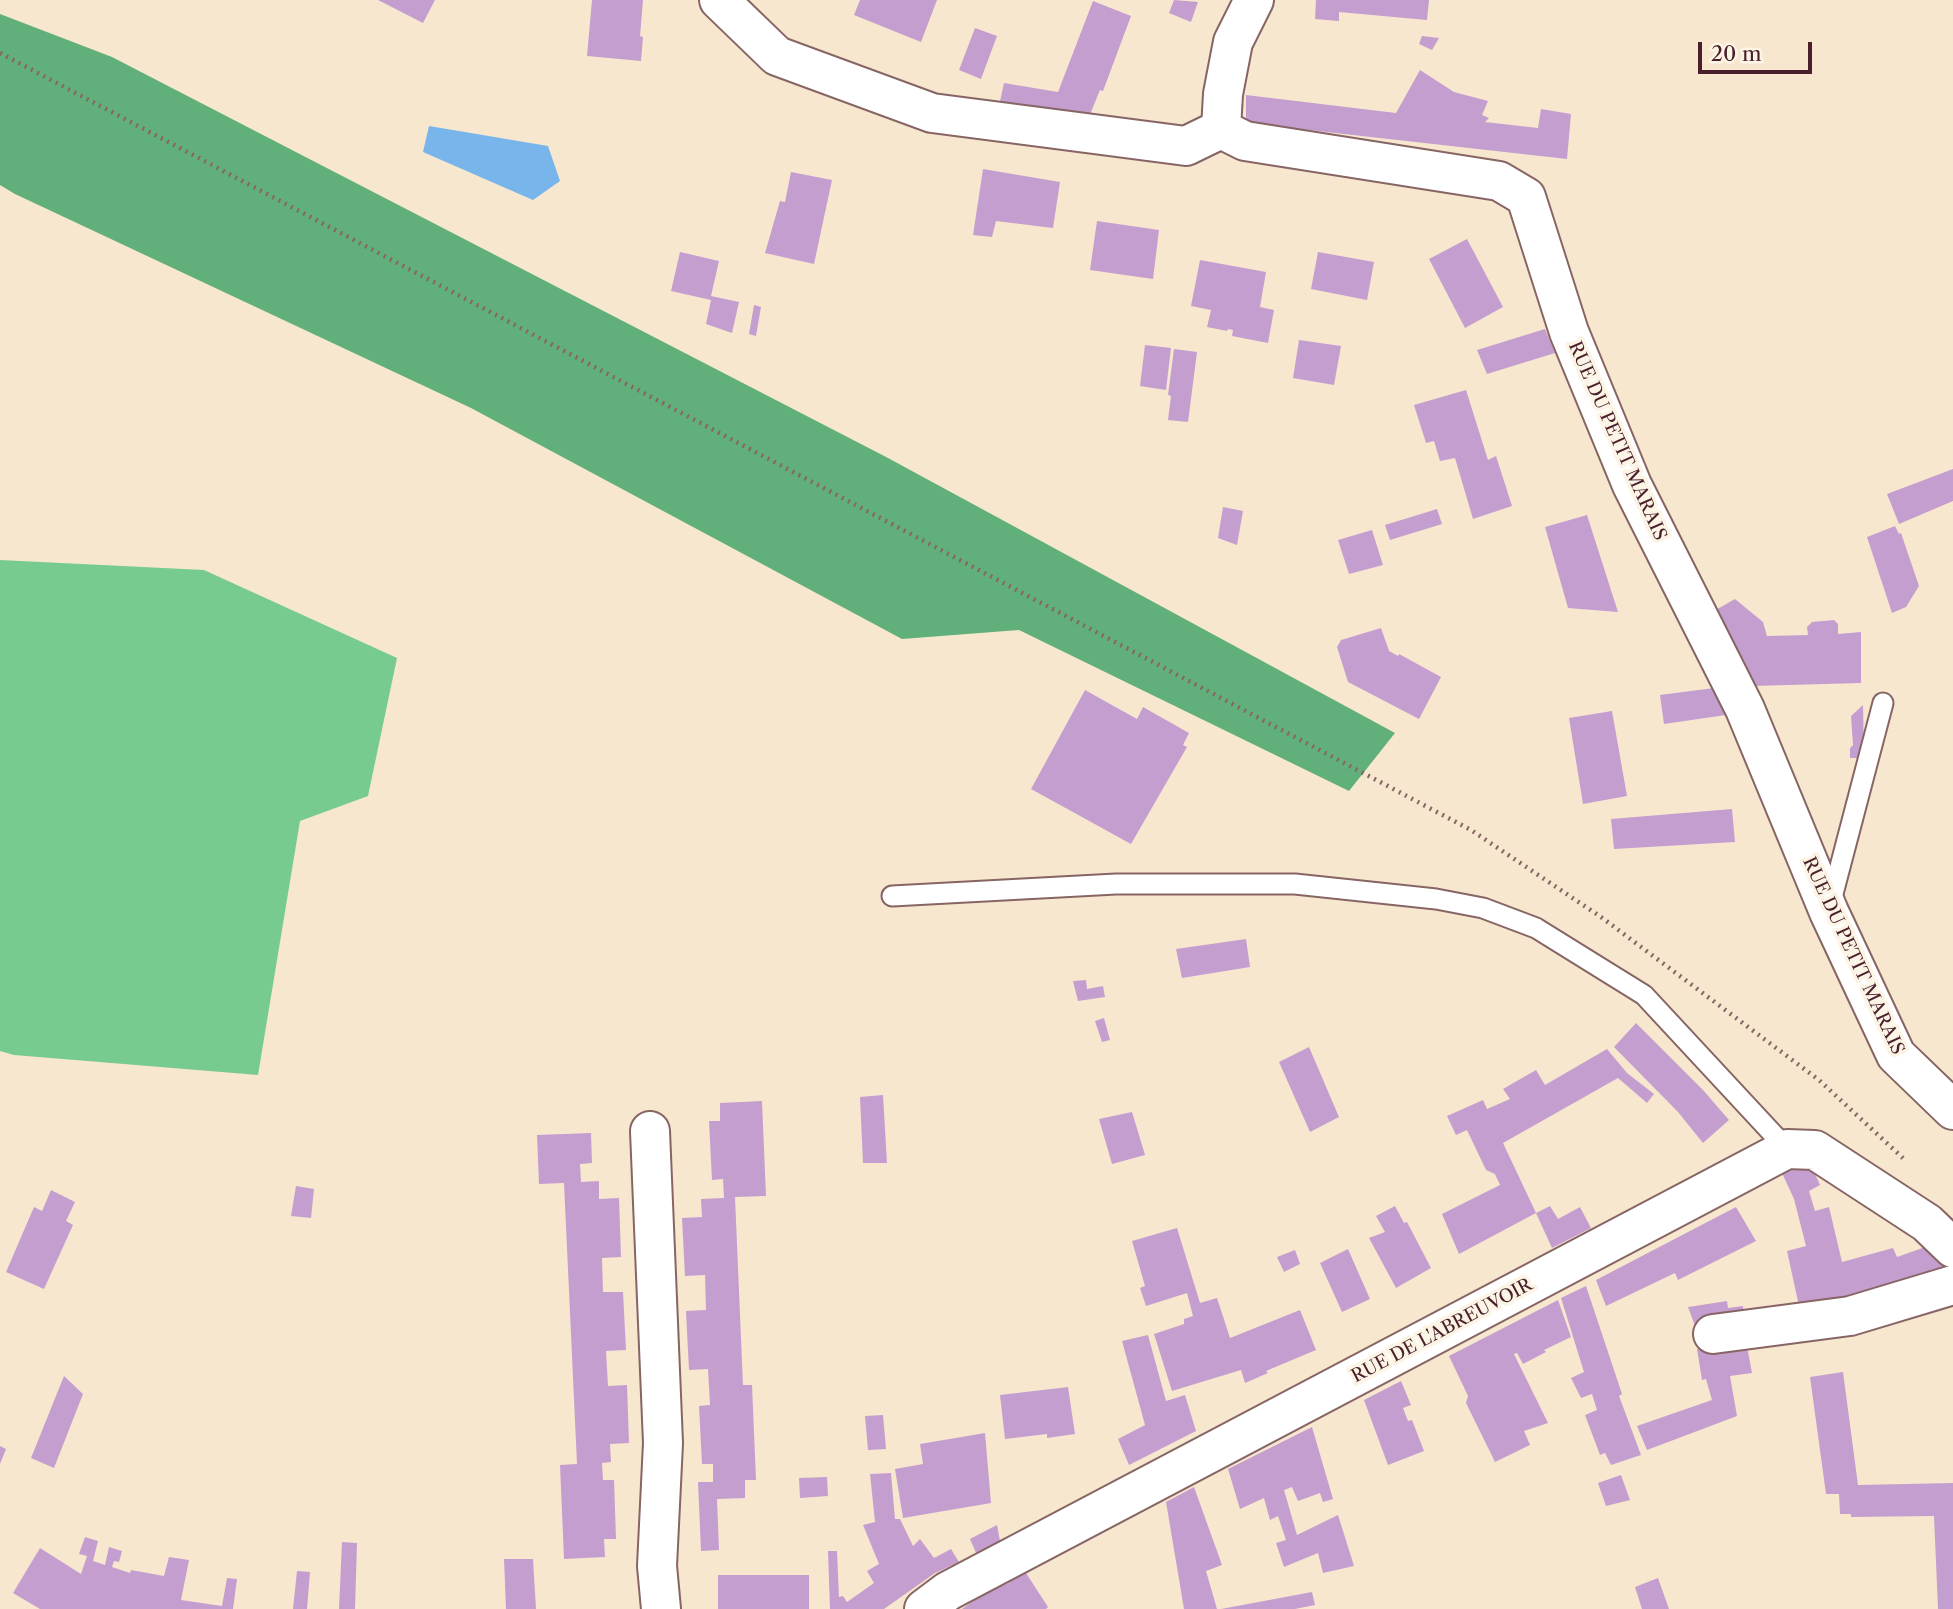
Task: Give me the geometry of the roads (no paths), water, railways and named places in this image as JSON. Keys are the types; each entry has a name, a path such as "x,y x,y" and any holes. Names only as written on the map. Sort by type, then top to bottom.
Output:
{"street":[{"path":"719,0 777,56 932,113 1186,146 1221,129 1223,94 1233,41 1254,0"},
{"name":"RUE DU PETIT MARAIS","path":"1221,129 1245,141 1499,181 1526,197 1569,332 1632,485 1745,709 1829,912 1896,1055 1953,1110"},
{"path":"650,1131 663,1443 657,1566 662,1609"},
{"path":"1787,1149 1815,1150 1927,1223 1953,1248"},
{"name":"RUE DE L'ABREUVOIR","path":"924,1609 948,1591 1787,1149"},
{"path":"1713,1334 1850,1316 1953,1285"}],"lane":[{"path":"1829,912 1883,703"},
{"path":"892,896 1116,884 1295,884 1436,899 1483,908 1536,928 1644,995 1787,1149"}],"water":[{"path":"429,126 548,146 560,181 533,200 423,152"}]}
